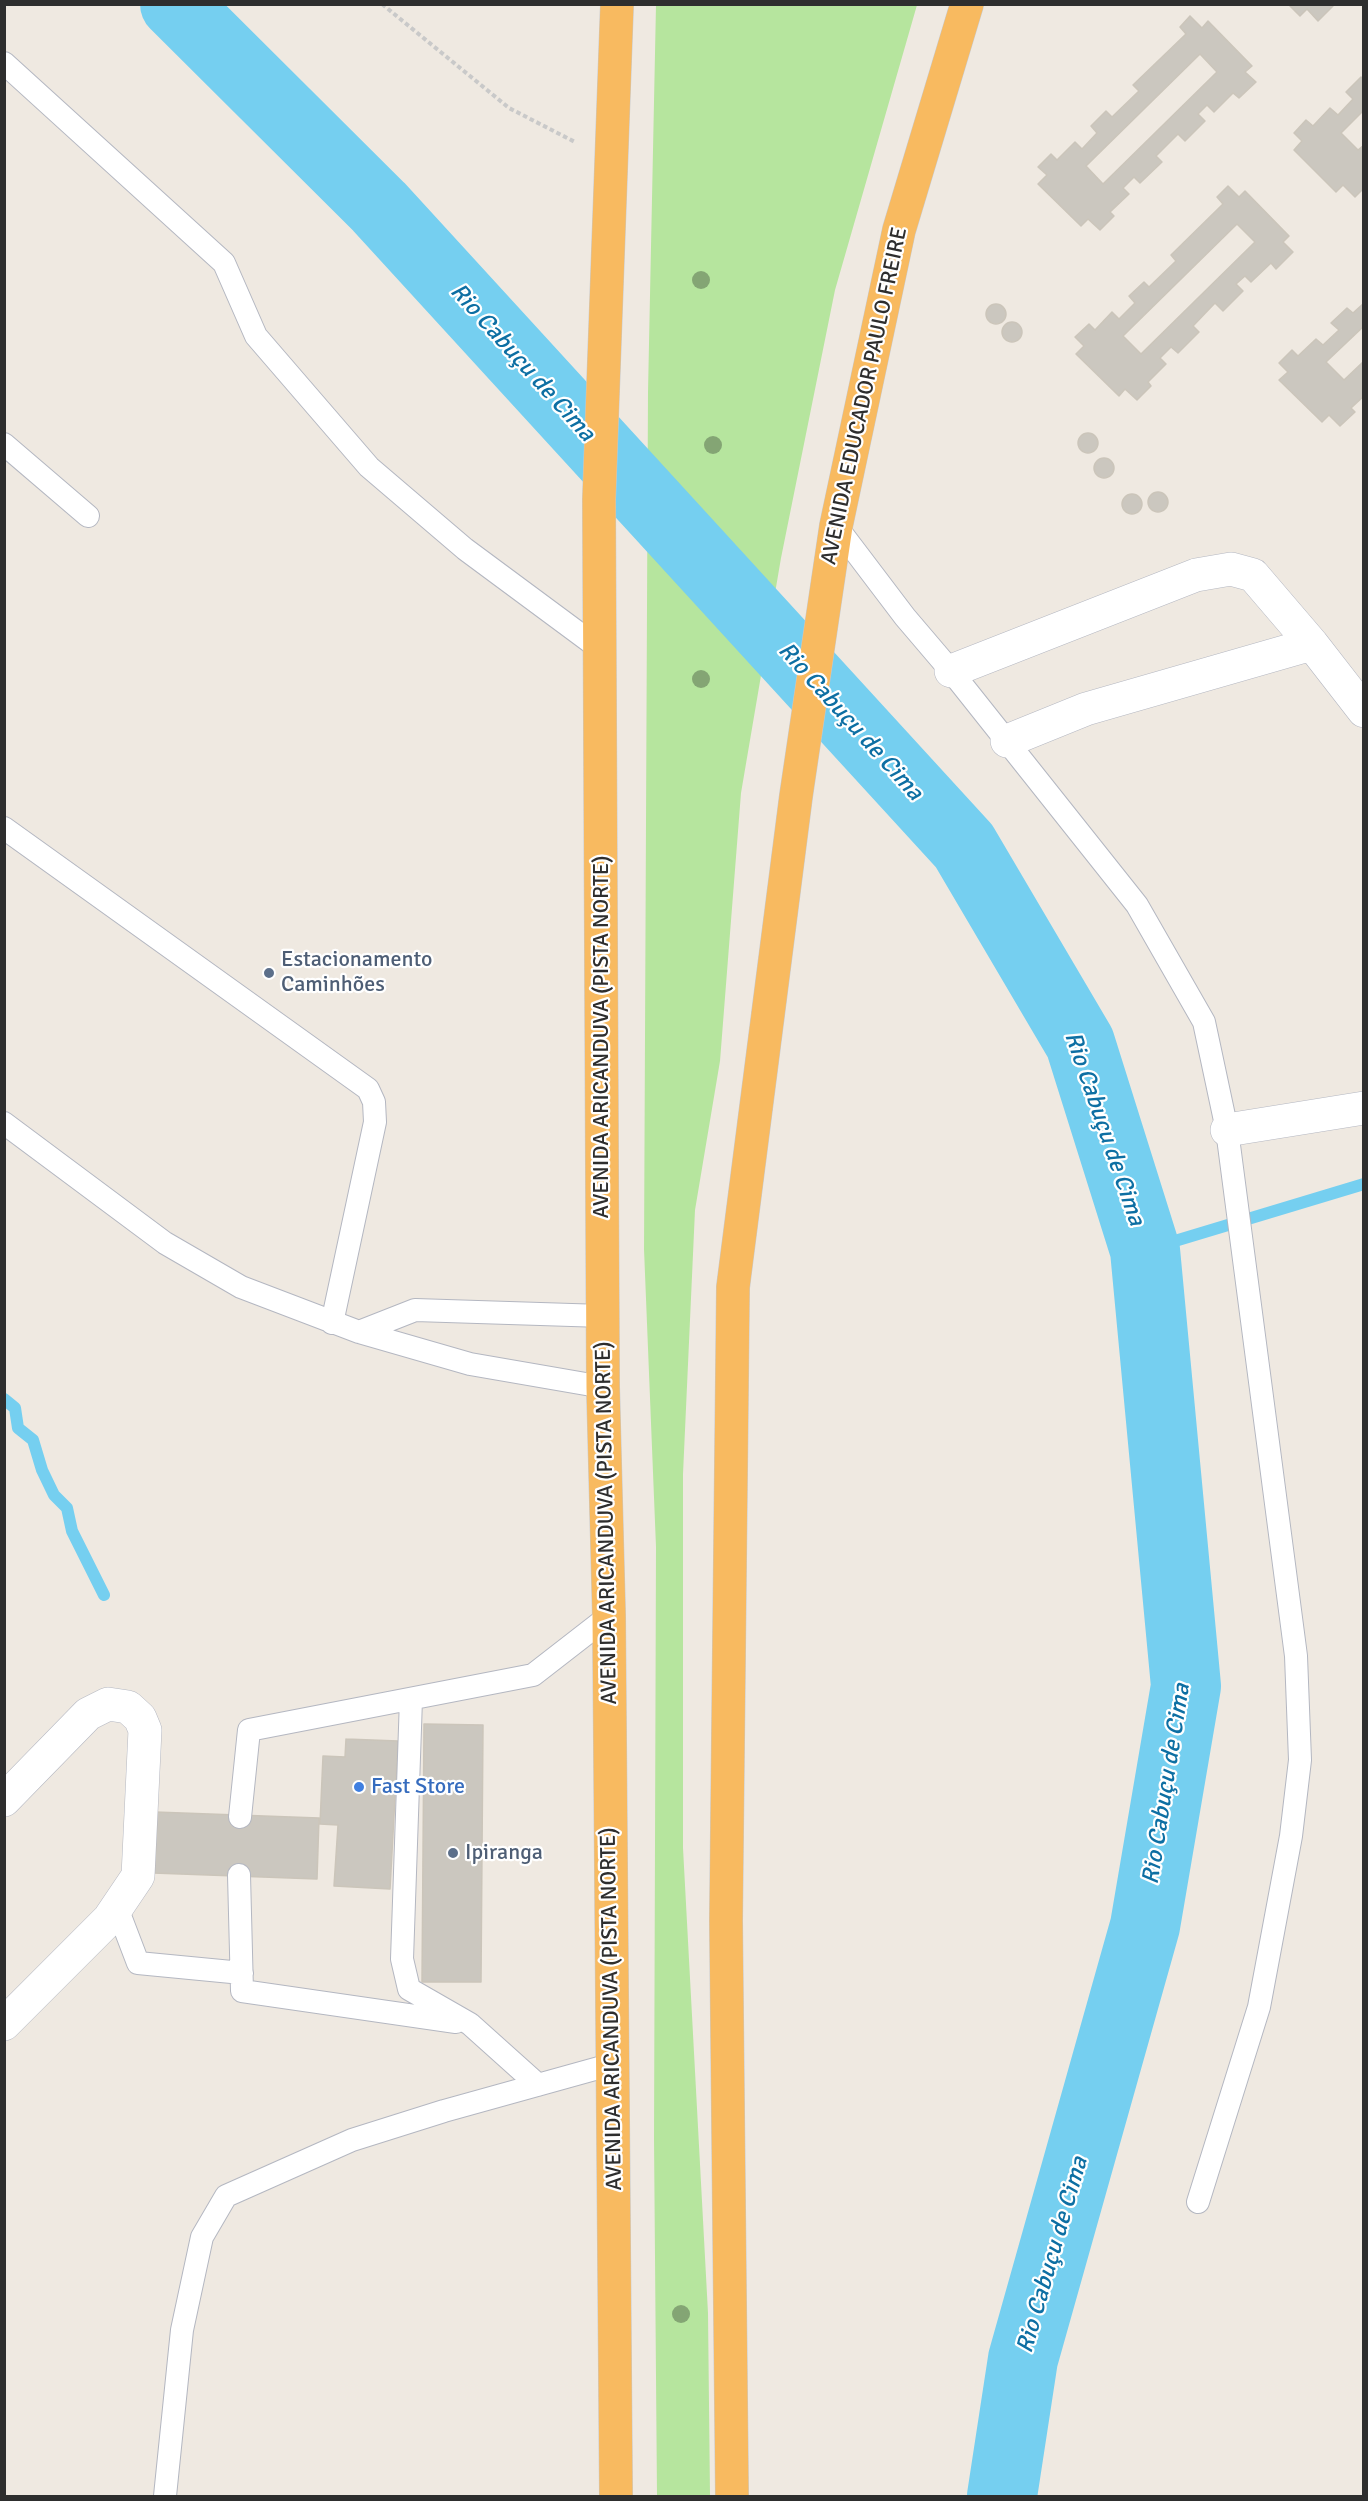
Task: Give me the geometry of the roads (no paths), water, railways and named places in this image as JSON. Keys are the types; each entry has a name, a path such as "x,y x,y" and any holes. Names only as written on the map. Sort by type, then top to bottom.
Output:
{"highway":[{"name":"AVENIDA ARICANDUVA (PISTA NORTE)","path":"616,2496 609,1616 603,1387 599,499 617,4"},
{"name":"AVENIDA EDUCADOR PAULO FREIRE","path":"732,2496 726,1921 734,1287 796,796 836,526 899,230 968,4"}],"street":[{"path":"951,671 1196,575 1230,569 1253,575 1312,644 1364,711"},
{"path":"1007,741 1086,708 1312,644"},
{"path":"1227,1130 1364,1108"},
{"path":"4,1800 88,1714 108,1704 128,1707 141,1718 145,1730 138,1876 117,1908 4,2024"}],"lane":[{"path":"4,63 224,263 256,336 369,467 465,549 600,649"},
{"path":"4,444 87,516"},
{"path":"836,526 905,617 951,671 1137,905 1204,1022 1227,1130 1296,1656 1300,1760 1291,1836 1259,2007 1198,2202"},
{"path":"4,828 368,1089 374,1102 375,1122 333,1323"},
{"path":"4,1123 165,1243 241,1287 358,1332 470,1364 603,1387"},
{"path":"358,1332 415,1310 603,1316"},
{"path":"240,1817 249,1730 533,1675 609,1616"},
{"path":"411,1699 402,1959 409,1989 470,2024 538,2085"},
{"path":"239,1875 242,1991 470,2024"},
{"path":"117,1908 138,1962 242,1974"},
{"path":"165,2496 182,2330 202,2237 226,2196 352,2140 444,2111 613,2064"}],"waterway":[{"name":"Rio Cabuçu de Cima","path":"175,4 379,207 964,846 1080,1043 1145,1250 1186,1686 1145,1926 1023,2359 1002,2496"},
{"path":"1145,1250 1364,1184"},
{"path":"4,1399 15,1408 18,1428 33,1440 42,1470 54,1495 67,1508 72,1531 104,1595"}],"place":[{"name":"Estacionamento Caminhões","path":"269,973"},
{"name":"Fast Store","path":"359,1787"},
{"name":"Ipiranga","path":"453,1853"}]}
